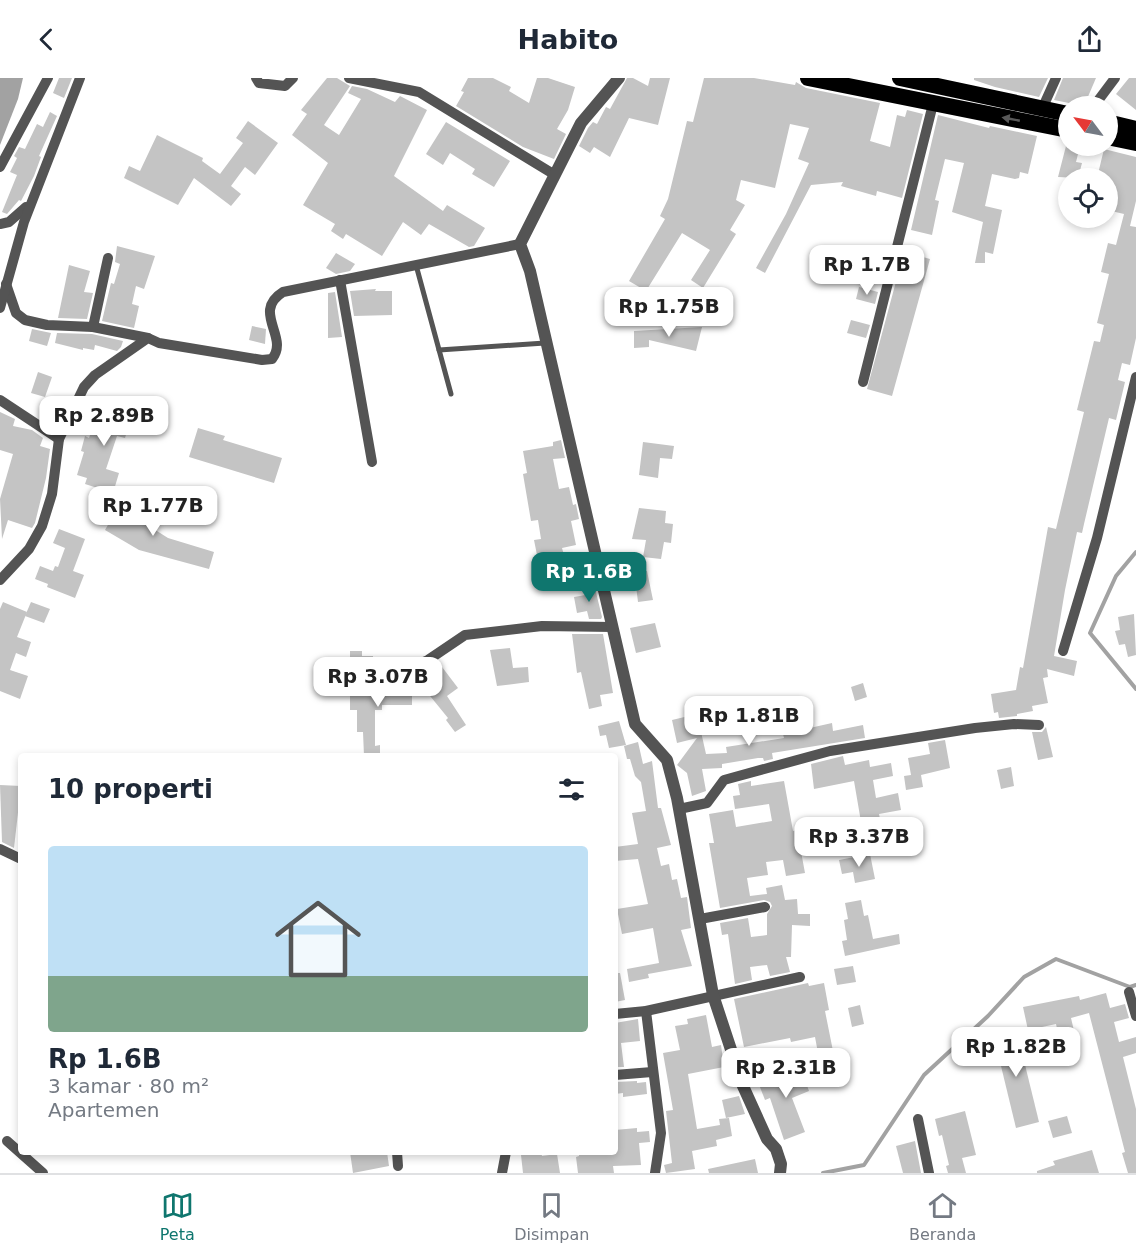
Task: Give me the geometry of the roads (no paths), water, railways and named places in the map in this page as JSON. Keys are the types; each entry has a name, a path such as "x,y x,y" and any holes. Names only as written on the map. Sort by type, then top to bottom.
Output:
{"highway":[{"path":"808,78 1058,128"},
{"path":"900,78 1058,112"},
{"path":"1118,125 1136,129"},
{"path":"1118,139 1136,143"}],"street":[{"path":"0,167 48,78"},
{"path":"0,308 33,197 80,78"},
{"path":"256,78 259,83 285,86 293,78"},
{"path":"349,78 419,92 555,175"},
{"path":"619,78 581,123 520,244 530,272 547,343 634,724 667,760 679,809 713,995 743,1086 767,1139 776,1149 781,1164 780,1173"},
{"path":"1042,109 1056,78"},
{"path":"1102,96 1115,78"},
{"path":"863,382 933,104"},
{"path":"0,224 9,222 23,212 33,197"},
{"path":"6,284 16,313 24,320 47,325 93,327 148,338 159,343 262,360 272,359 276,350 269,311 272,300 283,292 520,244"},
{"path":"93,327 108,258"},
{"path":"340,280 372,462"},
{"path":"0,580 29,549 42,526 52,494 59,439 89,380 148,338"},
{"path":"1063,651 1097,537 1136,377"},
{"path":"0,400 59,439"},
{"path":"327,689 352,681 376,682 428,660 465,635 542,626 613,627"},
{"path":"679,809 707,803 724,780 830,751 975,728 1014,724 1040,725"},
{"path":"0,849 18,858"},
{"path":"700,919 765,907"},
{"path":"618,1014 646,1011 800,977"},
{"path":"1129,992 1136,1016"},
{"path":"646,1011 661,1133 655,1173"},
{"path":"618,1075 652,1072"},
{"path":"918,1119 929,1173"},
{"path":"7,1142 18,1151"},
{"path":"23,1155 44,1173"},
{"path":"397,1155 398,1166"},
{"path":"502,1173 505,1155"}],"lane":[{"path":"416,265 451,394"},
{"path":"439,350 547,343"}],"waterway":[{"path":"1136,552 1116,576 1090,633 1136,689"},
{"path":"823,1173 864,1165 924,1075 988,1016 1024,977 1056,959 1130,987 1136,985"}]}
